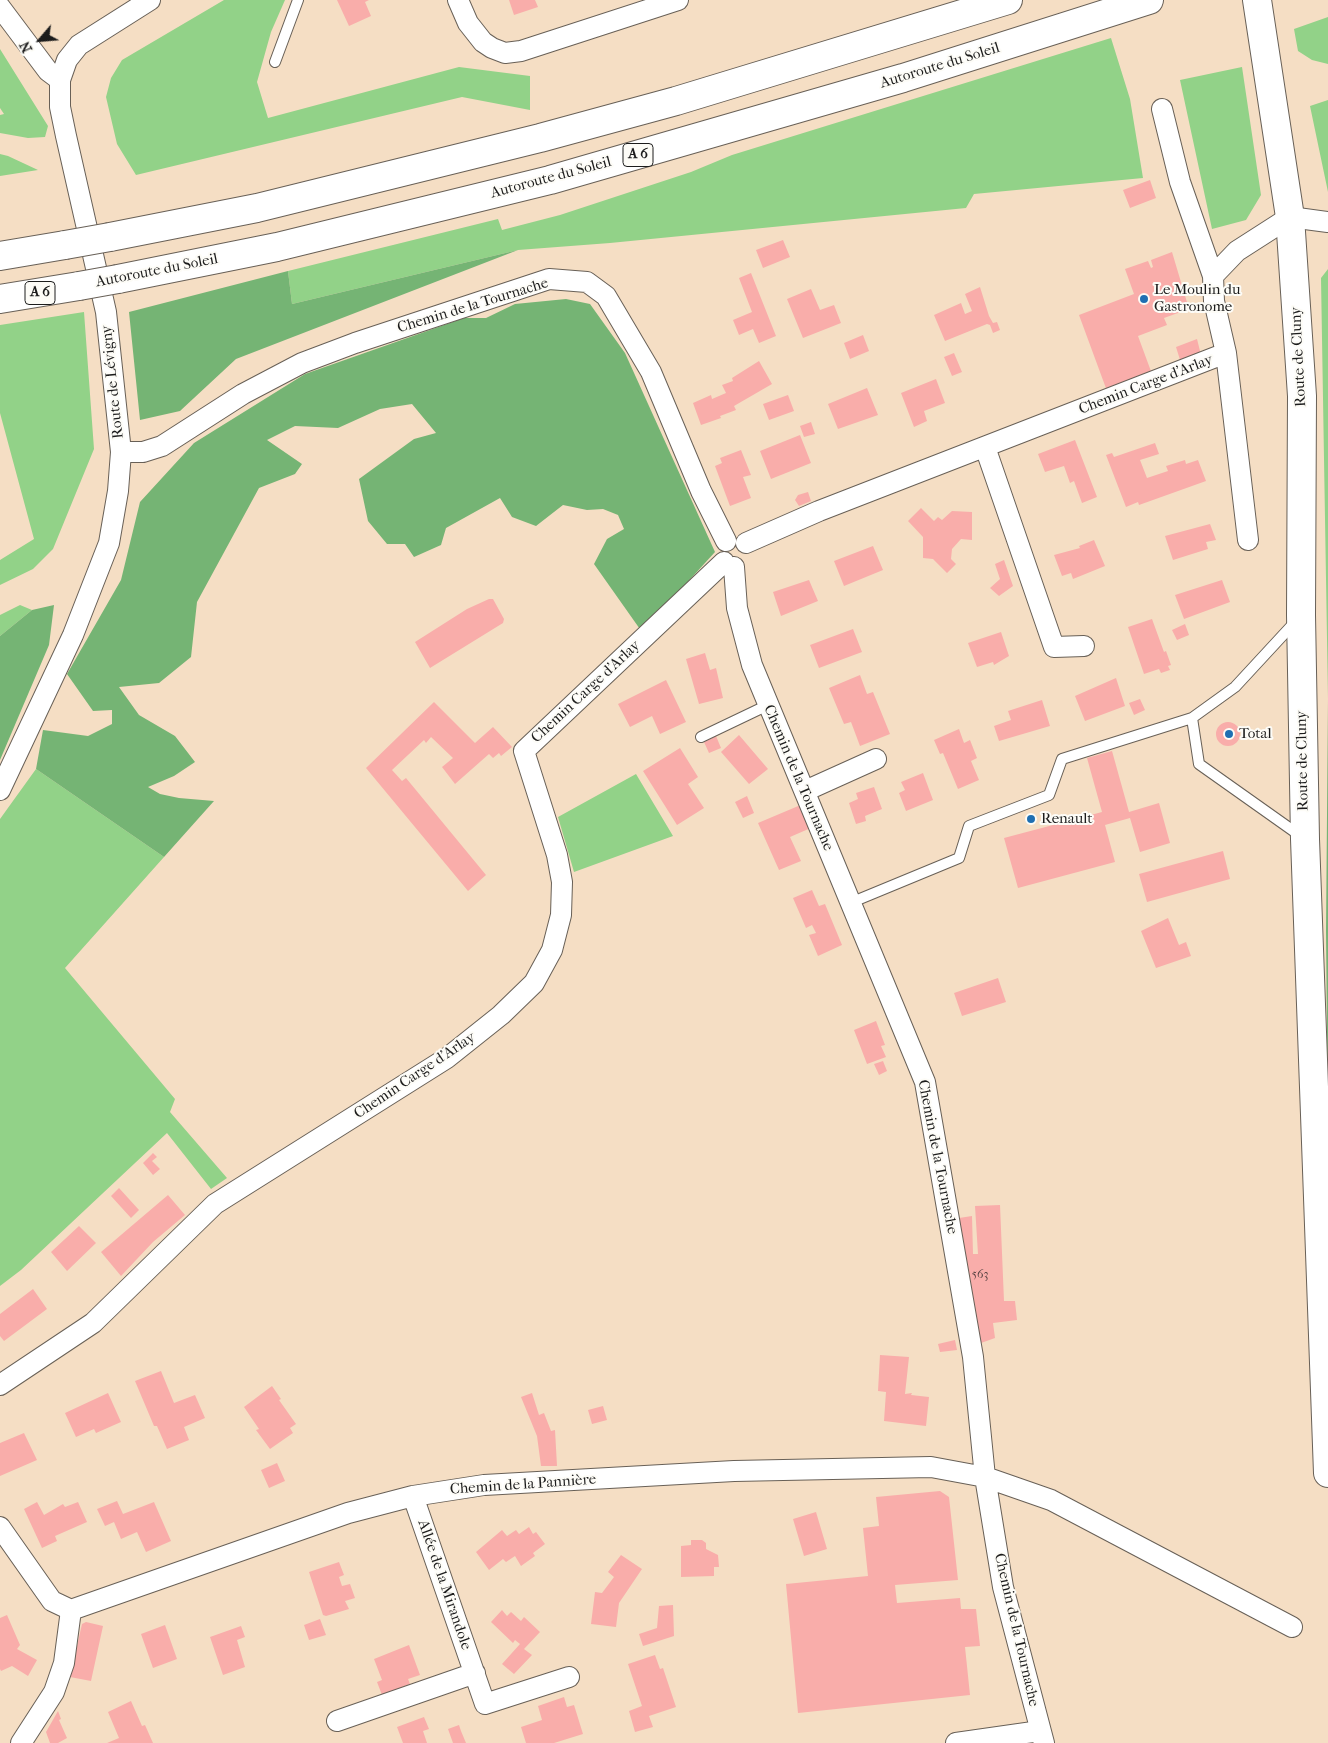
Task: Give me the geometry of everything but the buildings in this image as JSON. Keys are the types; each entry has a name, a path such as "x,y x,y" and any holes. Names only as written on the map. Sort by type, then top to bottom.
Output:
{"main road":[{"path":"0,256 110,237 257,208 540,138 676,101 1008,0"},
{"name":"Autoroute du Soleil","path":"0,299 118,279 277,247 550,180 903,78 1149,0"},
{"name":"Route de Cluny","path":"1257,0 1290,217 1302,396 1301,615 1305,839 1328,1472"}],"street":[{"name":"Route de Lévigny","path":"0,790 73,635 109,543 118,491 121,452 106,312 60,107 60,80 67,60 79,45 150,0"},
{"path":"458,0 468,23 483,42 505,53 522,51 678,0"},
{"path":"0,7 48,71 60,80"},
{"name":"Chemin Carge d'Arlay","path":"746,543 819,510 1226,353 1214,300 1213,276 1180,182 1162,109"},
{"path":"1213,276 1237,251 1290,217 1328,222"},
{"name":"Chemin de la Tournache","path":"121,452 143,452 162,446 242,394 302,363 355,343 549,280 588,282 606,296 650,372 701,491 726,541"},
{"path":"1226,353 1248,540"},
{"path":"985,447 1054,647 1084,646"},
{"path":"737,538 746,543 749,548 749,559 745,564 729,565 721,551 726,541 737,538"},
{"name":"Chemin de la Tournache","path":"729,565 737,608 752,665 924,1082 973,1357 985,1477 1003,1587 1042,1737"},
{"name":"Chemin Carge d'Arlay","path":"0,1385 94,1323 216,1204 447,1058 501,1014 534,983 552,950 561,915 562,882 557,855 524,751 729,565"},
{"path":"805,791 876,759"},
{"name":"Chemin de la Pannière","path":"71,1610 348,1513 413,1496 484,1484 734,1472 931,1467 985,1477 1051,1500 1292,1627"},
{"name":"Allée de la Mirandole","path":"413,1496 486,1704 569,1677"},
{"path":"0,1527 52,1601 71,1610 64,1663 54,1692 21,1743"},
{"path":"336,1721 475,1674"},
{"path":"956,1743 1042,1737"}],"lane":[{"path":"275,62 298,0"},
{"path":"850,903 959,858 969,826 1049,795 1062,759 1192,718 1235,687 1301,615"},
{"path":"700,737 768,706"},
{"path":"1192,718 1199,764 1305,839"}],"green space":[{"path":"224,0 285,0 271,32 257,82 268,118 459,67 530,76 530,110 462,97 136,175 117,144 106,97 111,78 122,60"},
{"path":"1328,17 1328,64 1312,60 1298,51 1294,29"},
{"path":"1111,38 1130,99 1143,178 974,194 966,208 610,243 518,250 292,304 288,271 498,219 502,230 560,215 691,172 732,155"},
{"path":"0,49 48,126 45,137 28,138 0,133 0,115 4,114 0,108"},
{"path":"1242,67 1261,195 1246,220 1212,229 1180,80"},
{"path":"1328,100 1328,192 1310,106"},
{"path":"0,154 8,156 38,170 0,176"},
{"path":"518,250 236,359 180,411 140,420 129,312 288,271 292,304"},
{"path":"1328,269 1328,699 1321,278"},
{"path":"566,299 590,304 625,353 715,552 642,632 594,564 607,539 624,529 618,515 603,509 587,510 563,505 536,526 512,517 500,498 446,528 441,545 414,557 405,544 387,544 368,521 359,479 414,439 436,433 412,404 380,409 338,428 295,426 267,440 302,464 295,474 259,488 197,602 191,657 159,683 119,687 139,715 175,736 195,762 174,776 148,787 160,794 179,798 214,801 164,857 36,769 43,730 88,736 112,724 112,710 93,711 67,674 121,580 140,502 194,443 305,374 464,318 486,318 515,304"},
{"path":"84,312 94,449 53,549 33,569 0,585 0,560 34,539 0,413 0,325"},
{"path":"20,605 32,610 0,636 0,615"},
{"path":"54,605 49,645 0,760 0,636 32,610"},
{"path":"1328,699 1328,1131 1326,931"},
{"path":"36,769 164,857 65,968 175,1099 170,1112 227,1178 211,1189 167,1133 21,1270 0,1286 0,819"},
{"path":"636,774 673,836 574,872 558,817"}],"place":[{"name":"Le Moulin du Gastronome","path":"1144,299"},
{"name":"Total","path":"1229,734"},
{"name":"Renault","path":"1031,819"}]}
